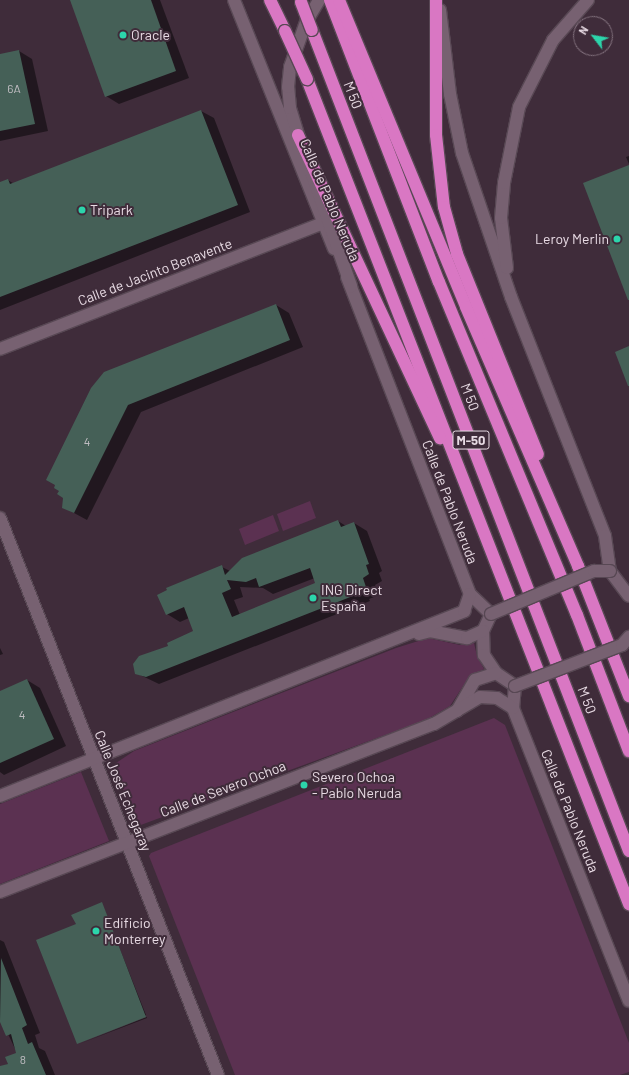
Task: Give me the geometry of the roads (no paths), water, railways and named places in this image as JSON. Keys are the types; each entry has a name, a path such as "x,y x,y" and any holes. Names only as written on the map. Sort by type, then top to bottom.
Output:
{"highway":[{"path":"270,0 307,79 488,538 629,904"},
{"name":"M-50","path":"330,0 439,282 577,615 629,751"},
{"path":"339,0 466,307 578,566 629,696"},
{"path":"437,0 436,135 444,207 457,254 541,460 578,566"},
{"name":"M 50","path":"301,1 629,851"},
{"path":"298,135 488,538"}],"street":[{"name":"Calle de Pablo Neruda","path":"234,0 321,224 351,286 470,594 491,614"},
{"path":"319,0 306,22 290,67 288,87 290,108 351,286"},
{"path":"437,0 450,94 462,153 509,290 605,536 610,571 629,596"},
{"path":"509,290 501,218 504,183 519,107 553,40 588,0"},
{"name":"Calle de Jacinto Benavente","path":"0,349 321,224"},
{"name":"Calle José Echegaray","path":"0,518 218,1075"},
{"path":"610,571 594,571 491,614 483,631 484,655 496,673 515,686 622,645 629,637"},
{"path":"0,796 464,612 470,594"},
{"path":"399,639 430,632 467,638 483,631"},
{"path":"456,712 475,680 496,673"},
{"name":"Calle de Pablo Neruda","path":"515,686 513,708 629,1001"},
{"name":"Calle de Severo Ochoa","path":"0,892 434,724 480,697 497,698 513,708"}],"place":[{"name":"Oracle","path":"123,35"},
{"name":"Tripark","path":"82,210"},
{"name":"Leroy Merlin","path":"617,239"},
{"name":"ING Direct España","path":"313,598"},
{"name":"Severo Ochoa - Pablo Neruda","path":"304,785"},
{"name":"Edificio Monterrey","path":"96,931"}]}
